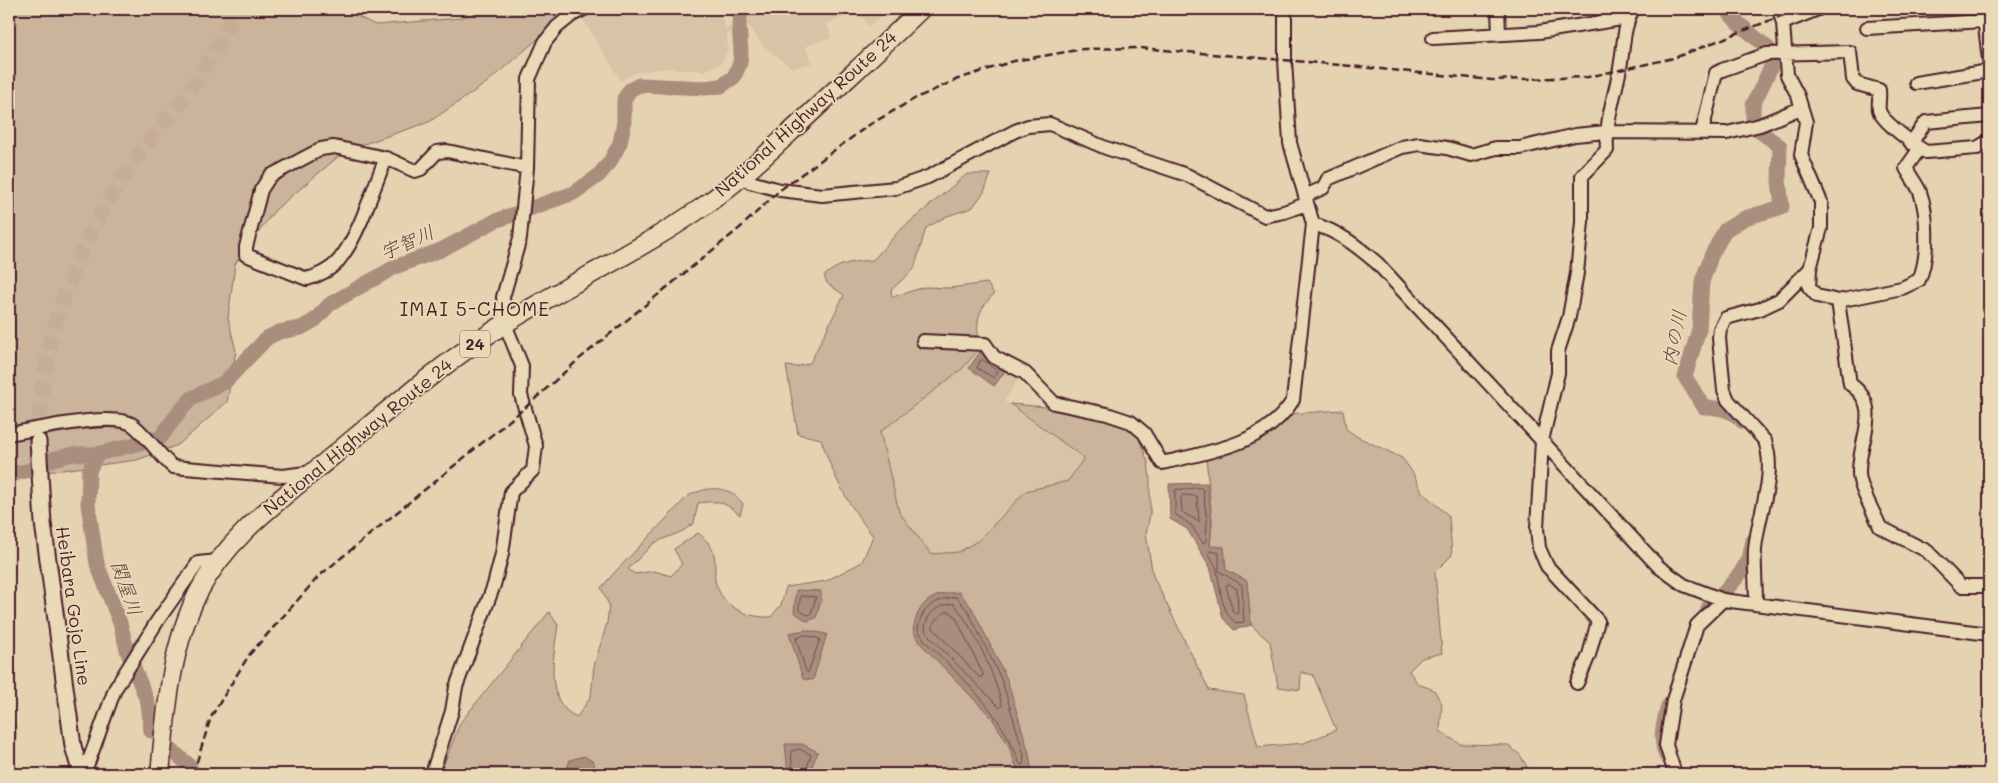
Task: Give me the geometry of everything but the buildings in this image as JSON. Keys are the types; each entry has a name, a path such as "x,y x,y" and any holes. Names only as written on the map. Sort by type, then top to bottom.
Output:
{"highway":[{"name":"National Highway Route 24","path":"160,774 167,708 175,659 186,621 199,592 226,550 258,518 451,360 505,324 657,237 705,205 743,176 922,9"}],"main road":[{"name":"Heibara Gojo Line","path":"38,441 39,484 73,746 81,774"}],"street":[{"path":"432,774 452,711 456,687 494,585 502,554 511,492 533,470 536,446 521,395 522,366 505,324 503,297 520,238 527,168 529,79 534,62 545,42 557,27 572,14 584,9"},
{"path":"922,341 985,344 994,357 1025,373 1054,403 1107,414 1131,422 1144,434 1162,463 1205,453 1260,432 1287,410 1293,400 1313,224 1290,143 1284,60 1285,9"},
{"path":"1498,9 1499,34"},
{"path":"1779,9 1784,23 1776,55 1798,96 1806,122 1801,156 1821,202 1822,218 1810,268 1809,287 1817,296 1838,301 1902,288 1919,280 1926,244 1925,211 1920,192 1906,168 1915,146 1926,122 1989,116"},
{"path":"1784,23 1818,9"},
{"path":"1433,38 1539,32 1631,13 1606,132 1608,150 1582,176 1582,222 1577,273 1569,317 1558,351 1558,373 1542,441 1537,528 1542,557 1598,621 1589,655 1577,683"},
{"path":"1867,28 1984,15 1989,60"},
{"path":"1702,132 1716,73 1776,55 1850,52 1853,79 1857,84 1879,90 1878,109 1881,115 1915,146 1926,152 1977,148 1989,141"},
{"path":"1916,83 1989,71"},
{"path":"743,176 750,182 780,190 822,195 896,188 928,176 1015,131 1028,126 1050,124 1106,148 1187,175 1265,216 1284,212 1323,188 1328,179 1402,147 1418,144 1447,148 1470,155 1496,148 1520,148 1575,135 1606,132 1734,132 1756,126 1801,108"},
{"path":"386,158 348,246 338,262 316,277 307,279 246,255 246,247 261,190 270,176 321,149 334,146 386,158 414,171 421,169 437,152 447,151 527,168"},
{"path":"1313,224 1328,229 1355,244 1377,262 1659,567 1684,585 1723,600 1989,634"},
{"path":"1756,603 1755,550 1767,485 1767,447 1765,440 1728,400 1724,390 1719,350 1720,329 1726,318 1760,309 1779,300 1810,268"},
{"path":"1838,301 1850,384 1863,394 1868,407 1859,473 1861,487 1870,502 1880,527 1927,551 1961,586 1989,586"},
{"path":"9,434 57,425 112,419 133,425 167,462 174,467 283,476 313,472"},
{"path":"81,774 87,766 115,689 158,620 198,563 218,561"},
{"path":"1675,774 1666,745 1673,700 1697,625 1723,600"}],"shaded area":[{"path":"9,9 343,9 375,25 460,18 488,9 573,9 485,84 429,122 346,150 275,210 235,264 228,318 236,351 227,402 178,445 137,460 9,477"},
{"path":"592,9 718,9 726,28 747,20 749,9 889,9 868,27 860,12 827,23 831,38 808,45 806,49 812,63 792,68 762,45 749,25 727,34 728,50 721,63 704,71 665,68 635,73 621,81 580,14"},
{"path":"967,174 991,174 984,192 972,208 947,216 926,228 914,269 891,290 892,297 925,287 950,288 987,283 994,294 983,307 978,319 980,348 962,369 880,432 899,512 931,554 959,552 979,540 1026,491 1068,481 1084,458 1010,404 1047,407 1104,417 1130,429 1138,436 1148,462 1150,514 1146,534 1153,576 1209,690 1244,695 1258,747 1304,743 1336,730 1313,675 1301,672 1300,690 1278,687 1270,642 1251,625 1247,581 1226,570 1210,546 1212,521 1206,457 1288,414 1343,410 1346,429 1356,436 1402,458 1413,473 1422,492 1449,516 1452,555 1435,572 1442,653 1422,658 1409,671 1418,684 1434,690 1442,704 1440,731 1460,744 1508,745 1520,755 1530,772 1529,774 440,774 460,723 549,612 558,625 553,663 555,689 559,701 566,710 577,717 591,696 594,666 607,623 609,605 601,588 688,496 703,490 725,490 743,504 740,515 721,503 698,503 694,523 683,531 654,543 628,569 635,574 654,571 671,576 682,564 674,549 698,533 709,544 713,553 715,579 718,589 728,603 743,613 771,617 781,605 786,587 826,581 862,562 873,536 842,490 821,439 798,434 786,366 796,367 810,363 844,295 827,283 824,276 841,265 873,260 899,231"},
{"path":"980,348 1021,376 1004,401 1084,458 1068,481 1026,491 979,540 959,552 931,554 899,512 880,432 962,369"}],"water":[{"path":"980,352 1006,370 994,386 969,368"},
{"path":"1207,483 1212,521 1210,546 1224,547 1226,570 1247,581 1251,625 1234,630 1223,618 1210,567 1187,529 1170,519 1169,484"},
{"path":"796,590 821,591 821,600 816,618 807,621 794,612"},
{"path":"959,592 972,608 1007,679 1029,753 1032,774 1019,774 1008,744 992,718 921,644 913,631 918,613 927,601 940,595"},
{"path":"805,630 827,634 813,680 803,679 789,633"},
{"path":"785,744 802,744 818,752 809,774 788,774"},
{"path":"584,756 594,762 595,774 565,774 570,760"}],"waterway":[{"name":"宇智川","path":"9,475 30,470 53,459 74,454 97,454 160,438 192,398 225,382 267,338 279,332 301,328 315,320 330,304 395,267 441,250 495,221 574,193 598,176 610,162 620,143 624,122 624,99 630,90 639,85 705,88 721,86 734,77 740,63 739,24 741,9"},
{"name":"内の川","path":"1726,9 1737,22 1769,49 1772,65 1753,105 1753,120 1759,131 1780,146 1779,180 1782,207 1745,218 1725,230 1711,256 1702,282 1699,329 1685,377 1704,407 1725,410 1735,414 1743,422"},
{"name":"関屋川","path":"97,454 89,471 88,504 97,564 120,623 128,653 148,703 151,731"},
{"name":"内の川","path":"1708,608 1737,578 1747,562 1753,540"},
{"name":"内の川","path":"1666,756 1662,737 1668,706"},
{"name":"宇智川","path":"9,729 9,736"},
{"name":"関屋川","path":"170,749 189,765 193,774"}],"tunnel":[{"path":"38,441 41,398 54,327 84,246 127,171 206,66 237,9"}],"railway":[{"path":"193,774 211,717 249,655 319,576 526,407 578,360 741,227 780,190 869,125 916,98 958,79 1014,61 1083,49 1139,48 1492,80 1588,77 1674,58 1799,9"}],"district":[{"name":"IMAI 5-CHOME","path":"475,309"}]}
